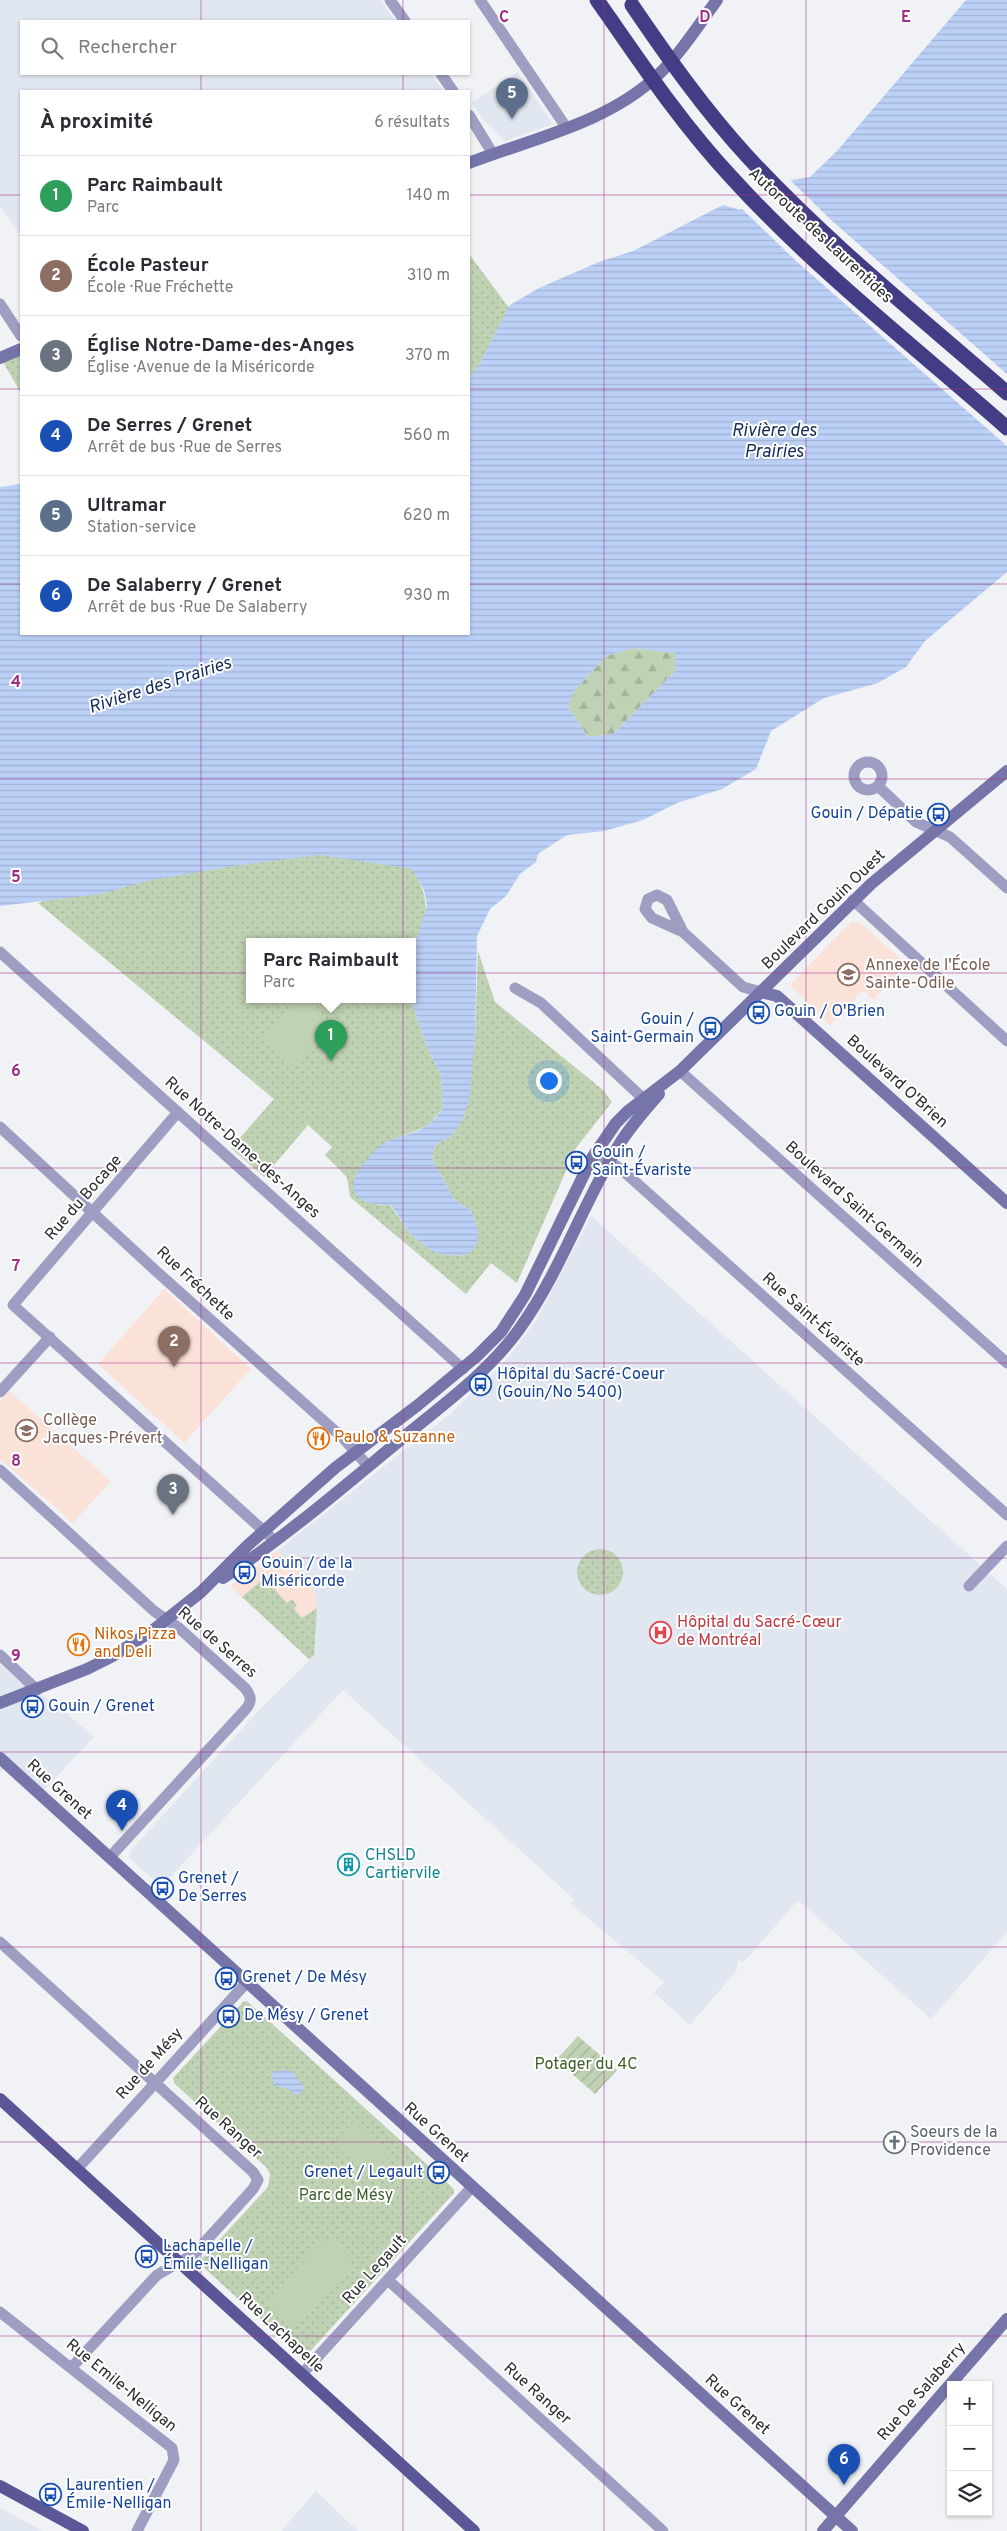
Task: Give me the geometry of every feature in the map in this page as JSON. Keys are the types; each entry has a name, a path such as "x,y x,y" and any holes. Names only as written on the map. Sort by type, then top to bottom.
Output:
{"highway":[{"name":"Autoroute des Laurentides","path":"597,0 691,131 754,201 808,253 1007,428"},
{"name":"Autoroute des Laurentides","path":"631,3 692,89 740,148 771,181 838,245 1007,393"}],"main road":[{"name":"Rue Lachapelle","path":"0,2099 474,2531"},
{"path":"0,2486 83,2531"}],"street":[{"path":"390,0 404,20"},
{"path":"480,0 566,128"},
{"path":"470,163 566,128 613,106 657,76 684,46 715,1"},
{"path":"442,75 452,90"},
{"path":"470,116 493,154"},
{"path":"0,304 20,334"},
{"path":"0,358 20,349"},
{"name":"Boulevard Gouin Ouest","path":"0,1703 37,1690 111,1657 167,1620 201,1592 335,1468 463,1369 500,1332 514,1313 544,1261 569,1203 596,1152 620,1119 647,1102 680,1071 853,900 1007,771"},
{"path":"878,786 916,822 950,837 1007,888"},
{"path":"853,900 1007,1041"},
{"path":"683,932 743,987 761,992"},
{"name":"Rue Notre-Dame-des-Anges","path":"0,952 463,1369"},
{"path":"515,988 541,1003 647,1102"},
{"name":"Boulevard O'Brien","path":"761,992 777,996 1007,1203"},
{"name":"Boulevard Saint-Germain","path":"680,1071 1007,1363"},
{"name":"Boulevard Gouin Ouest","path":"201,1592 260,1553 486,1367 519,1329 541,1294 610,1161 647,1102"},
{"name":"Rue du Bocage","path":"50,1337 13,1305 178,1112"},
{"name":"Rue Fréchette","path":"0,1127 94,1211 156,1271 344,1439 368,1466"},
{"name":"Rue Saint-Évariste","path":"596,1152 610,1161 1007,1515"},
{"path":"0,1392 50,1337 275,1541"},
{"name":"Rue de Serres","path":"0,1470 167,1620 179,1628 250,1694 250,1703 110,1857"},
{"path":"969,1586 1007,1546"},
{"path":"0,1655 37,1690"},
{"name":"Rue Grenet","path":"0,1758 852,2531"},
{"name":"Rue Ranger","path":"0,1942 253,2172 258,2180 253,2189 194,2254 157,2275 72,2367"},
{"name":"Rue de Mésy","path":"77,2169 247,1982"},
{"name":"Rue Legault","path":"302,2374 472,2187"},
{"name":"Rue Ranger","path":"388,2280 664,2531"},
{"name":"Rue Emile-Nelligan","path":"0,2312 72,2367 169,2445 175,2452 172,2466 138,2531"},
{"name":"Rue De Salaberry","path":"823,2531 1007,2320"}],"shaded area":[{"path":"0,0 381,0 394,20 20,20 20,75 432,75 443,90 20,90 20,235 0,206"},
{"path":"518,72 553,124 505,141 487,124 471,103"},
{"name":"Annexe de l'École Sainte-Odile","path":"852,921 861,923 907,965 873,1000 863,990 830,1025 790,985"},
{"name":"Hôpital du Sacré-Cœur de Montréal","path":"591,1216 1007,1589 1007,1932 931,2019 798,1900 744,1962 738,1960 737,1970 690,2025 654,1993 664,1982 570,1903 574,1899 343,1690 161,1887 129,1857 132,1849 261,1708 314,1656 317,1608 307,1579 277,1551 450,1414 478,1387 481,1390 485,1387 483,1383 507,1359 535,1322"},
{"path":"164,1289 251,1369 184,1443 98,1364"},
{"name":"Collège Jacques-Prévert","path":"9,1391 111,1481 73,1523 0,1459 0,1401"},
{"path":"277,1551 307,1579 314,1590 317,1608 314,1656 309,1659 230,1586 248,1576 247,1573"},
{"path":"0,1664 20,1682 55,1703 94,1737 44,1790 12,1760 0,1772"},
{"path":"316,2491 358,2531 281,2531"},
{"path":"0,2508 43,2531 0,2531"}],"green space":[{"path":"470,255 509,308 479,365 470,377"},
{"path":"20,352 20,391 3,362"},
{"path":"634,648 676,653 676,670 613,734 588,737 568,707 574,691 606,656"},
{"path":"320,846 413,868 423,893 426,911 416,943 416,938 246,938 246,1003 412,1003 426,1045 441,1075 443,1108 428,1126 386,1142 377,1205 390,1205 413,1237 435,1253 459,1256 470,1253 476,1244 478,1230 471,1211 454,1199 432,1159 435,1145 451,1136 462,1121 475,1040 478,951 495,1002 603,1090 612,1102 576,1148 517,1283 491,1263 466,1294 350,1197 347,1177 325,1155 332,1147 308,1125 264,1177 231,1148 274,1099 38,903 96,884"},
{"path":"294,1003 305,1003 332,1026 294,1068 261,1039"},
{"path":"595,1549 605,1549 617,1555 622,1563 622,1581 617,1589 609,1594 595,1595 587,1592 580,1585 577,1577 577,1567 580,1559 587,1552"},
{"path":"264,1578 287,1603 292,1599 297,1605 294,1609 302,1618 317,1608 314,1656 309,1659 242,1597"},
{"name":"Parc de Mésy","path":"247,2001 454,2189 454,2193 305,2357 301,2356 201,2265 201,2260 268,2187 270,2174 267,2168 174,2083 173,2078 243,2002"},
{"name":"Potager du 4C","path":"578,2036 617,2070 595,2094 556,2060"},
{"path":"353,2122 390,2155 370,2177 333,2144"},
{"path":"328,2239 338,2243 349,2254 350,2269 302,2322 293,2325 289,2324 277,2316 271,2309 271,2297 320,2243"}],"water":[{"name":"Rivière des Prairies","path":"966,0 1007,0 1007,572 925,641 906,667 878,683 824,698 771,731 756,769 722,789 677,803 643,820 604,831 567,835 538,854 536,862 520,874 506,896 490,909 477,936 475,1040 469,1100 462,1121 451,1136 435,1145 432,1159 454,1199 471,1211 478,1230 477,1244 470,1253 459,1256 435,1253 413,1237 391,1205 366,1202 358,1197 353,1187 358,1172 370,1156 383,1144 424,1128 443,1108 441,1075 426,1045 412,1003 416,1003 416,941 427,905 424,890 412,869 320,855 241,865 146,881 102,894 0,906 0,487 20,484 20,635 470,635 470,377 479,365 510,305 539,288 599,262 633,251 723,205 740,210 792,180 810,177 837,151","holes":["634,648 675,653 676,670 613,734 588,737 568,707 574,691 606,656"]},
{"path":"291,2071 304,2087 301,2093 296,2095 287,2088 274,2086 271,2072"}],"pier":[{"path":"789,179 830,219 1007,374 1007,446 796,261 740,207"}],"place":[{"name":"Ultramar","path":"512,119"},
{"name":"Gouin / Dépatie","path":"939,814"},
{"name":"Annexe de l'École Sainte-Odile","path":"849,975"},
{"name":"Gouin / O'Brien","path":"758,1012"},
{"name":"Gouin / Saint-Germain","path":"710,1029"},
{"name":"Parc Raimbault","path":"331,1061"},
{"name":"Gouin / Saint-Évariste","path":"576,1162"},
{"name":"École Pasteur","path":"174,1367"},
{"name":"Hôpital du Sacré-Coeur (Gouin/No 5400)","path":"481,1384"},
{"name":"Collège Jacques-Prévert","path":"27,1430"},
{"name":"Paulo & Suzanne","path":"318,1438"},
{"name":"Église Notre-Dame-des-Anges","path":"173,1515"},
{"name":"Gouin / de la Miséricorde","path":"245,1573"},
{"name":"Hôpital du Sacré-Cœur de Montréal","path":"661,1632"},
{"name":"Nikos Pizza and Deli","path":"78,1644"},
{"name":"Gouin / Grenet","path":"32,1707"},
{"name":"De Serres / Grenet","path":"122,1831"},
{"name":"CHSLD Cartiervile","path":"349,1865"},
{"name":"Grenet / De Serres","path":"162,1888"},
{"name":"Grenet / De Mésy","path":"226,1978"},
{"name":"De Mésy / Grenet","path":"228,2016"},
{"name":"Soeurs de la Providence","path":"894,2142"},
{"name":"Grenet / Legault","path":"439,2173"},
{"name":"Lachapelle / Émile-Nelligan","path":"147,2256"},
{"name":"De Salaberry / Grenet","path":"844,2485"},
{"name":"Laurentien / Émile-Nelligan","path":"50,2495"}]}
